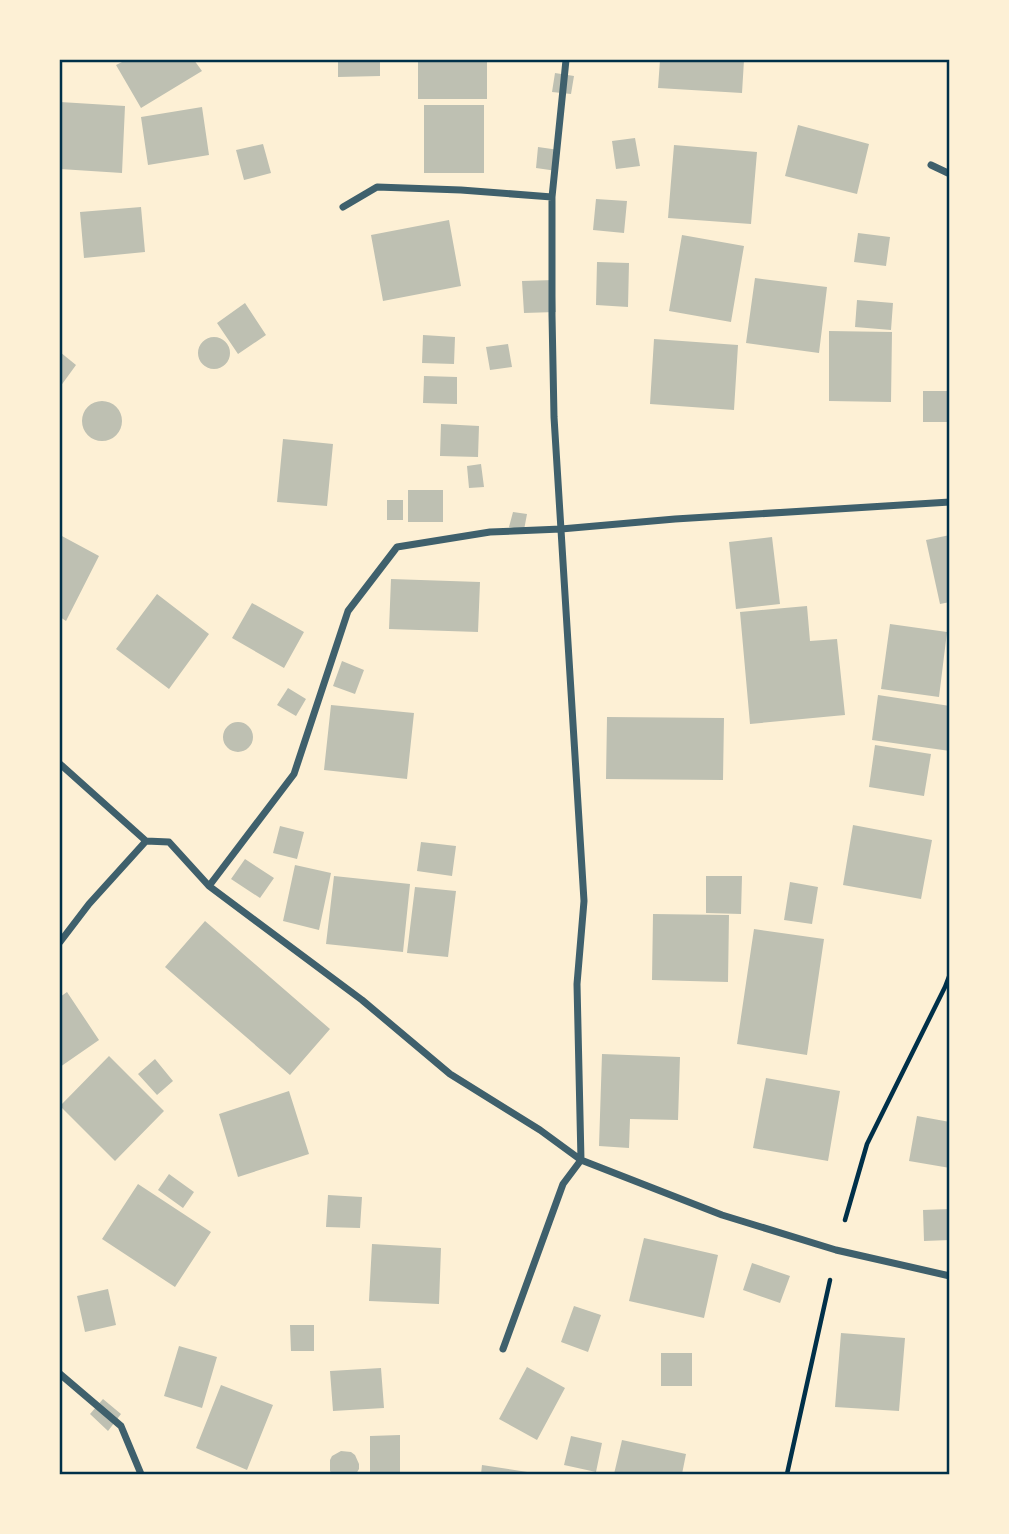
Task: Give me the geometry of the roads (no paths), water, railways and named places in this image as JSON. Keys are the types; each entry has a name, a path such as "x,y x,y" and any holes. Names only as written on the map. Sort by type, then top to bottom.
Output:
{"street":[{"path":"503,1349 562,1184 581,1160 577,984 584,901 554,417 552,197 566,60"},
{"path":"931,165 950,174"},
{"path":"343,207 377,187 552,197"},
{"path":"209,886 294,774 348,611 397,547 491,532 950,502"},
{"path":"60,764 146,841 169,842 209,886 362,1000 450,1074 540,1130 581,1160 722,1215 836,1250 950,1276"},
{"path":"60,943 89,904 146,841"},
{"path":"60,1374 121,1426 141,1475"}]}
